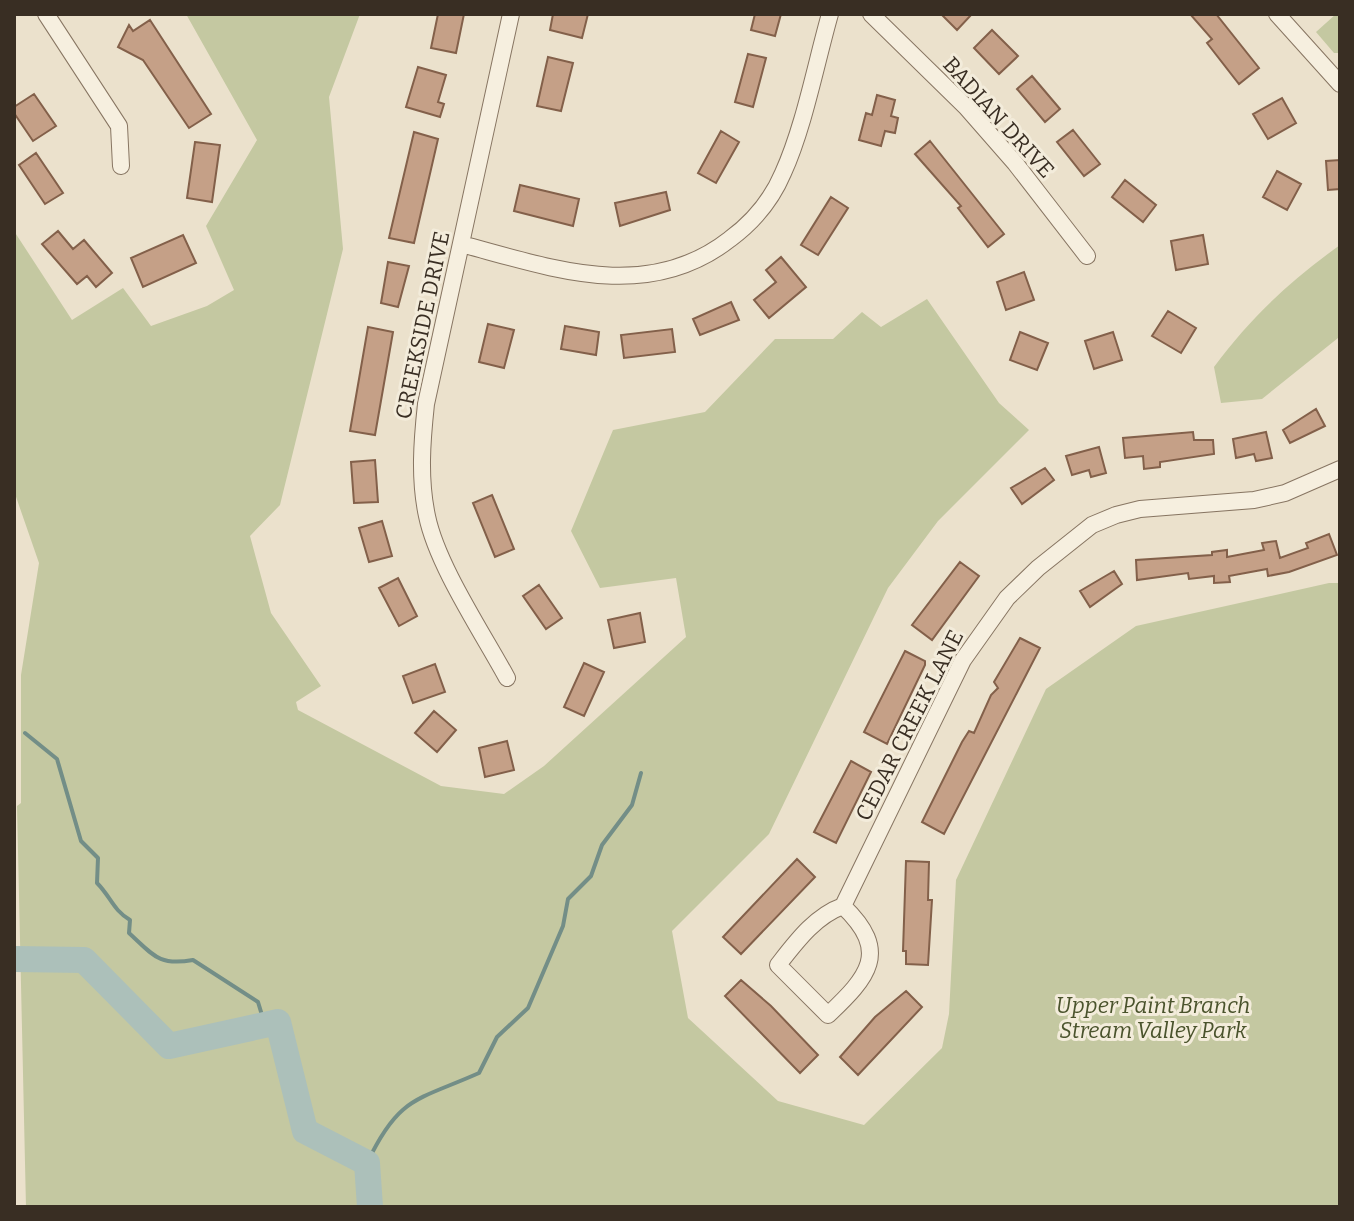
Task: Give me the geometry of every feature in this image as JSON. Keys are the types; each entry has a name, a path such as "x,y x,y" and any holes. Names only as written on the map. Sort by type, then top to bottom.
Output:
{"street":[{"path":"46,14 119,126 121,166"},
{"name":"CREEKSIDE DRIVE","path":"507,678 437,547 427,516 421,449 426,404 511,14"},
{"path":"461,244 573,273 606,278 668,271 721,246 745,227 768,200 784,172 830,14"},
{"name":"BADIAN DRIVE","path":"871,14 966,107 1015,163 1087,256"},
{"path":"1277,14 1340,84"},
{"name":"CEDAR CREEK LANE","path":"843,906 963,660 1007,598 1038,568 1092,525 1116,515 1140,509 1254,500 1285,493 1340,469"},
{"path":"843,906 863,925 869,967 863,980 828,1015 778,965 812,925 830,911 843,906"}],"green space":[{"name":"Upper Paint Branch Stream Valley Park","path":"186,14 360,14 329,97 343,249 280,505 250,536 271,613 321,686 296,702 298,710 441,786 504,794 544,766 686,637 676,578 600,588 571,531 613,430 705,412 775,339 833,339 862,312 881,327 927,299 999,403 1029,430 938,521 888,588 769,834 672,931 688,1018 778,1101 864,1125 942,1048 949,1014 956,880 1046,689 1136,626 1340,583 1340,1207 26,1207 17,806 21,803 21,675 39,563 14,491 14,231 72,320 123,288 151,326 207,306 234,290 206,226 257,140"},
{"path":"1340,14 1340,53 1334,53 1316,32"},
{"path":"1340,245 1338,338 1262,399 1221,403 1214,367 1272,301"}],"building":[{"path":"438,14 464,14 456,53 431,48"},
{"path":"553,14 588,14 582,38 550,30"},
{"path":"755,14 781,14 775,36 751,30"},
{"path":"941,14 972,14 957,30"},
{"path":"1190,14 1216,14 1259,68 1239,84 1207,43 1212,39"},
{"path":"150,20 211,114 189,128 143,60 118,47 129,25 133,31"},
{"path":"992,30 1018,56 999,74 974,48"},
{"path":"748,54 766,58 753,107 735,102"},
{"path":"548,57 573,63 561,111 537,106"},
{"path":"418,67 446,75 438,102 444,104 440,117 406,107"},
{"path":"1032,76 1060,109 1045,122 1017,89"},
{"path":"34,94 56,126 33,141 14,113 14,107"},
{"path":"877,95 895,100 891,116 898,118 895,133 885,131 881,146 859,140 866,113 872,115"},
{"path":"1282,98 1296,123 1268,139 1253,114"},
{"path":"1073,130 1100,164 1084,176 1057,142"},
{"path":"721,131 739,142 716,183 698,173"},
{"path":"414,132 438,139 414,243 389,238"},
{"path":"930,141 1004,234 988,247 958,208 961,206 915,154"},
{"path":"195,142 220,145 212,202 187,198"},
{"path":"36,153 63,193 45,204 19,165"},
{"path":"1340,160 1340,189 1328,190 1326,161"},
{"path":"1277,171 1301,184 1287,210 1263,197"},
{"path":"1125,180 1156,205 1143,222 1112,197"},
{"path":"520,185 579,199 573,226 514,211"},
{"path":"666,192 670,210 620,226 615,203"},
{"path":"831,197 848,208 818,255 801,245"},
{"path":"58,231 73,249 84,240 112,273 96,287 87,276 77,284 42,244"},
{"path":"183,235 196,263 143,287 131,258"},
{"path":"1203,235 1208,264 1176,270 1171,241"},
{"path":"781,257 806,287 769,318 754,300 776,282 766,270"},
{"path":"388,262 409,266 398,307 381,303"},
{"path":"1024,272 1034,300 1006,310 997,282"},
{"path":"731,302 739,320 700,335 693,319"},
{"path":"1168,311 1196,328 1181,353 1152,336"},
{"path":"488,324 514,330 504,368 479,362"},
{"path":"565,326 599,332 596,355 561,349"},
{"path":"368,327 393,332 375,435 350,431"},
{"path":"672,329 675,352 624,358 621,335"},
{"path":"1020,332 1048,343 1037,370 1010,360"},
{"path":"1113,332 1122,360 1094,369 1085,341"},
{"path":"1316,409 1325,426 1290,443 1283,430"},
{"path":"1193,432 1194,440 1213,440 1214,454 1160,462 1160,467 1144,469 1143,456 1125,458 1123,438"},
{"path":"1266,432 1272,458 1256,461 1254,454 1236,458 1233,439"},
{"path":"1099,447 1106,473 1091,477 1089,470 1072,475 1066,456"},
{"path":"375,460 378,502 354,503 351,462"},
{"path":"1045,468 1054,480 1022,504 1011,488"},
{"path":"492,495 514,549 495,557 473,503"},
{"path":"382,521 392,556 369,562 359,528"},
{"path":"1329,534 1337,555 1289,572 1268,576 1267,569 1229,576 1230,582 1214,583 1214,576 1189,579 1188,573 1137,580 1136,560 1212,555 1212,552 1227,550 1227,557 1264,550 1262,543 1276,541 1280,558 1308,548 1306,543"},
{"path":"960,562 979,576 932,640 912,625"},
{"path":"1114,571 1122,584 1090,607 1080,591"},
{"path":"398,578 417,616 399,626 379,588"},
{"path":"539,585 562,618 546,629 523,596"},
{"path":"640,613 645,642 614,648 608,620"},
{"path":"1020,638 1040,648 944,834 922,822 962,742 969,731 974,733 991,695 998,688 994,682"},
{"path":"905,651 925,661 925,665 887,744 864,732"},
{"path":"584,663 604,672 584,716 564,707"},
{"path":"435,664 445,692 413,703 403,676"},
{"path":"434,711 456,730 437,752 415,733"},
{"path":"507,741 514,770 485,777 479,748"},
{"path":"851,761 871,772 836,843 814,832"},
{"path":"797,859 815,877 741,954 723,937"},
{"path":"906,861 929,862 928,900 932,900 928,965 906,964 906,951 903,951"},
{"path":"741,980 818,1055 800,1073 725,996"},
{"path":"906,991 922,1007 858,1075 840,1057 875,1017"}],"waterway":[{"path":"25,733 57,759 81,841 98,858 97,883 130,920 129,933 158,957 172,962 193,960 258,1002 265,1025"},
{"path":"367,1163 378,1141 400,1112 424,1096 479,1073 497,1037 528,1008 563,926 568,899 591,876 602,845 632,805 641,773"},
{"path":"14,959 84,960 169,1046 278,1022 305,1131 367,1163 370,1207"}]}
